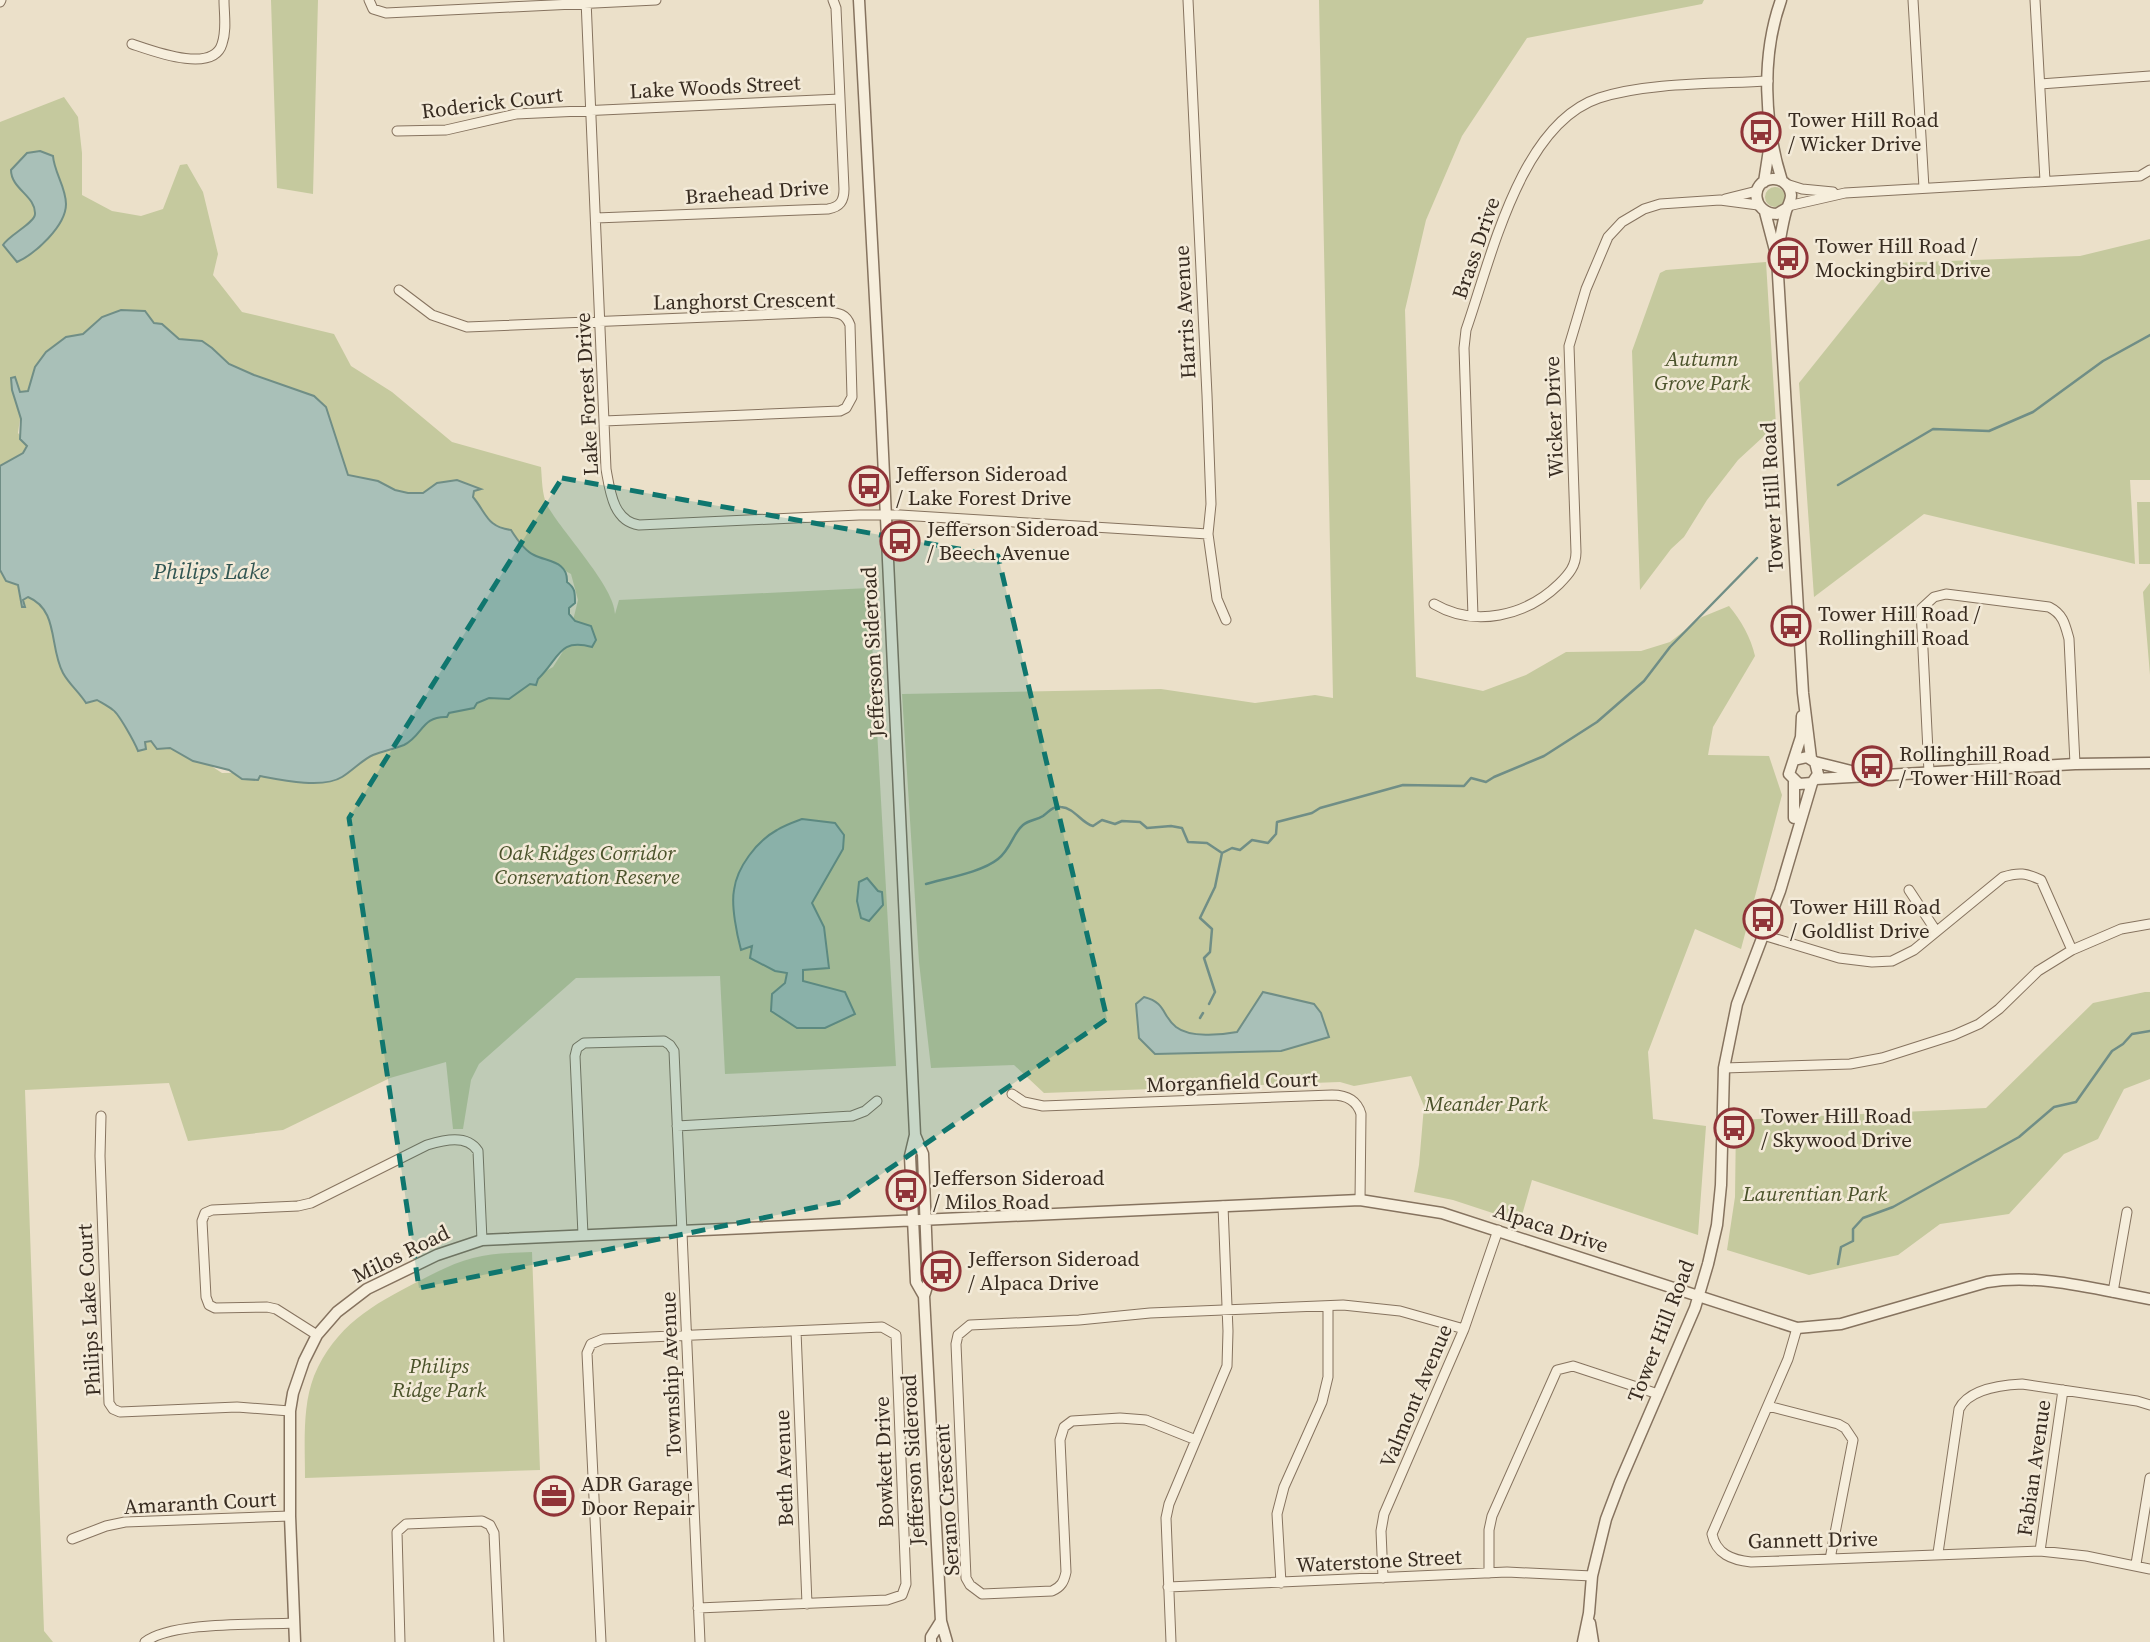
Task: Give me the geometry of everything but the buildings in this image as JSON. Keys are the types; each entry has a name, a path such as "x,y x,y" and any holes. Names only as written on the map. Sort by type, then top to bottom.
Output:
{"street":[{"path":"132,44 197,60 213,56 222,47 224,0"},
{"path":"369,0 373,9 386,13 656,0"},
{"name":"Braehead Drive","path":"596,218 835,208 844,197 836,8 833,0"},
{"name":"Jefferson Sideroad","path":"859,0 915,1135 910,1156 916,1282 924,1296"},
{"name":"Harris Avenue","path":"1188,0 1211,504 1208,534 1217,599 1226,620"},
{"path":"1781,0 1773,22 1769,48 1771,137 1764,182 1757,191 1762,209 1777,214 1788,207 1845,193"},
{"path":"1913,0 1924,188"},
{"path":"2035,0 2045,181"},
{"name":"Lake Forest Drive","path":"586,2 606,469 612,496 622,517 632,524 885,515"},
{"path":"2040,84 2150,76"},
{"name":"Brass Drive","path":"1473,616 1464,348 1466,330 1516,190 1553,128 1571,112 1598,98 1653,89 1768,81"},
{"name":"Lake Woods Street","path":"591,110 840,99"},
{"name":"Roderick Court","path":"397,131 446,130 516,114 591,110"},
{"path":"1771,137 1784,183 1791,194 1788,207"},
{"path":"1764,182 1775,179 1802,189 1845,193 2140,176 2150,170"},
{"name":"Wicker Drive","path":"1434,604 1449,613 1499,615 1534,603 1548,595 1576,563 1569,346 1587,289 1608,237 1622,222 1644,209 1670,203 1720,200 1757,191"},
{"name":"Wicker Drive","path":"1720,200 1762,209"},
{"name":"Tower Hill Road","path":"1777,258 1788,207"},
{"name":"Tower Hill Road","path":"1762,209 1777,258 1803,693 1813,760"},
{"name":"Langhorst Crescent","path":"399,290 432,315 467,327 828,312 844,315 850,325 852,397 846,408 840,411 604,421"},
{"path":"885,515 1208,534"},
{"path":"1929,772 1921,609 1934,597 1946,594 2049,607 2058,612 2065,622 2069,639 2075,764"},
{"name":"Tower Hill Road","path":"1794,760 1801,737 1803,693"},
{"path":"1868,775 1802,756 1794,760 1789,769 1794,782 1803,785 1814,781 1868,775 2075,764 2150,763"},
{"path":"1813,760 1818,770 1814,781"},
{"name":"Tower Hill Road","path":"1583,1642 1592,1576 1611,1507 1699,1297 1714,1242 1719,1205 1724,1068 1737,1004 1791,855 1814,781"},
{"name":"Tower Hill Road","path":"1791,855 1796,806 1794,782"},
{"path":"1763,935 1839,958 1872,962 1892,961 1914,950 2003,877 2017,872 2041,880 2072,950"},
{"path":"1909,890 1936,931"},
{"path":"1724,1068 1850,1064 1882,1058 1954,1035 1979,1024 1999,1009 2038,971 2072,950 2120,929 2150,924"},
{"name":"Township Avenue","path":"583,1235 575,1056 577,1048 584,1043 657,1040 670,1045 674,1051 700,1642"},
{"name":"Morganfield Court","path":"1012,1094 1024,1102 1043,1106 1348,1097 1359,1107 1361,1114 1360,1200"},
{"path":"677,1126 852,1116 865,1111 877,1101"},
{"name":"Philips Lake Court","path":"101,1116 100,1156 109,1403 113,1409 120,1412 237,1407 290,1411"},
{"name":"Jefferson Sideroad","path":"915,1135 923,1154 928,1283 924,1296 941,1621 947,1642"},
{"path":"317,1335 275,1309 215,1308 209,1305 206,1297 202,1221 205,1213 212,1210 288,1207 311,1203 427,1144 460,1140 474,1144 478,1151 482,1240"},
{"name":"Alpaca Drive","path":"913,1220 1360,1200 1422,1208 1498,1230 1797,1328 1841,1324 1987,1282 2009,1279 2033,1280 2150,1299"},
{"path":"1171,1642 1166,1518 1169,1504 1227,1366 1223,1206"},
{"path":"2113,1292 2127,1212"},
{"name":"Milos Road","path":"295,1642 290,1516 290,1411 299,1374 317,1335 337,1312 367,1289 437,1255 482,1240 913,1220"},
{"name":"Valmont Avenue","path":"1383,1578 1381,1531 1384,1514 1464,1329 1498,1230"},
{"path":"1227,1310 1343,1305 1400,1311 1464,1329"},
{"path":"1281,1583 1277,1514 1284,1487 1322,1402 1328,1377 1328,1306"},
{"name":"Serano Crescent","path":"1196,1440 1146,1420 1120,1418 1072,1421 1064,1427 1060,1440 1065,1581 1052,1591 982,1594 970,1585 966,1578 956,1344 963,1329 970,1325 1227,1310"},
{"name":"Bowkett Drive","path":"601,1642 588,1348 591,1343 603,1339 882,1327 896,1335 905,1590 902,1595 887,1600 698,1608"},
{"name":"Gannett Drive","path":"1797,1328 1788,1359 1714,1528 1713,1541 1723,1554 1744,1561 2040,1551 2136,1564 2150,1569"},
{"name":"Beth Avenue","path":"796,1331 807,1604"},
{"path":"1489,1573 1489,1530 1492,1516 1558,1370 1573,1366 1658,1394"},
{"path":"1938,1553 1959,1409 1971,1396 2009,1385 2034,1385 2150,1405"},
{"name":"Fabian Avenue","path":"2040,1551 2063,1390"},
{"path":"1768,1406 1838,1424 1845,1428 1853,1440 1830,1559"},
{"path":"2136,1564 2150,1478"},
{"name":"Amaranth Court","path":"72,1539 125,1522 290,1516"},
{"path":"400,1642 397,1532 406,1524 482,1521 490,1525 494,1533 499,1642"},
{"name":"Waterstone Street","path":"1168,1587 1489,1573 1530,1572 1592,1576"},
{"name":"Tower Hill Road","path":"1589,1613 1593,1642"},
{"name":"Jefferson Sideroad","path":"931,1642 931,1637 941,1621"},
{"path":"145,1642 163,1632 183,1629 294,1623"}],"highlighted area":[{"path":"562,478 998,556 1107,1019 841,1202 419,1288 349,818"}],"green space":[{"path":"271,0 318,0 313,194 277,188"},
{"name":"Meander Park","path":"1319,0 1704,0 1702,4 1527,38 1462,136 1426,220 1405,310 1416,677 1483,691 1526,675 1566,652 1641,651 1670,642 1702,617 1729,606 1738,617 1753,649 1755,656 1713,727 1708,755 1769,756 1782,795 1741,949 1695,929 1648,1052 1653,1119 1706,1126 1698,1235 1532,1180 1520,1222 1453,1200 1414,1192 1424,1106 1411,1076 1354,1086 1340,1082 1044,1093 1014,1065 931,1068 919,962 902,694 1161,689 1255,703 1315,695 1333,698"},
{"name":"Oak Ridges Corridor Conservation Reserve","path":"64,97 78,117 82,153 82,195 112,211 141,216 163,209 180,165 187,164 203,192 218,254 213,275 242,312 334,334 351,366 392,392 452,442 541,467 547,505 606,589 615,614 619,600 869,588 896,1066 725,1074 720,976 576,978 479,1064 471,1080 463,1129 453,1129 446,1062 390,1078 283,1130 188,1141 169,1083 25,1090 44,1631 53,1642 0,1642 0,558 37,594 161,733 222,773 282,772 327,781 350,762 452,708 509,692 553,667 567,645 578,600 571,574 540,557 510,549 395,499 52,359 33,385 22,410 18,433 30,447 27,453 0,469 0,122"},
{"path":"1771,187 1779,187 1785,197 1779,207 1771,207 1765,201 1765,193"},
{"path":"2150,239 2150,480 2130,480 2135,564 1924,514 1814,597 1799,383 1895,263 2080,256"},
{"name":"Autumn Grove Park","path":"1766,262 1776,425 1738,460 1707,500 1684,537 1671,549 1640,590 1632,351 1660,273 1666,270"},
{"path":"2137,502 2150,502 2150,564 2139,564"},
{"path":"2150,583 2150,675 2143,592"},
{"name":"Laurentian Park","path":"2150,992 2150,1079 2124,1089 2098,1139 2064,1154 2009,1214 1940,1224 1898,1255 1809,1275 1727,1250 1735,1197 1736,1120 1986,1108 2093,1003"},
{"name":"Philips Ridge Park","path":"532,1252 540,1470 305,1478 305,1426 310,1388 323,1359 344,1330 371,1308 452,1265 487,1255"}],"water":[{"path":"40,151 53,156 65,198 65,212 48,238 17,262 3,245 31,221 35,214 32,202 15,182 11,170 27,153"},
{"name":"Philips Lake","path":"121,310 145,311 154,323 162,324 179,339 202,341 229,364 314,396 326,407 348,475 378,481 408,493 423,493 437,483 457,480 481,489 474,491 473,497 492,523 511,530 531,553 556,563 564,570 567,582 575,593 575,603 569,608 569,614 575,621 591,626 596,640 592,647 572,645 566,648 538,679 536,685 530,684 509,699 489,698 477,703 474,708 432,720 410,741 373,755 334,781 313,783 260,776 258,780 242,779 229,770 193,761 170,748 157,749 151,741 145,742 146,749 138,751 116,713 97,700 86,703 68,681 59,663 45,611 28,597 23,600 25,607 22,607 18,585 6,581 0,570 0,466 23,453 27,446 20,439 21,419 11,378 15,377 20,392 28,391 35,367 46,352 66,337 83,334 102,317"},
{"path":"802,819 835,823 844,835 843,849 812,903 824,927 829,968 803,970 803,981 845,992 855,1014 825,1028 797,1028 771,1011 772,994 785,983 787,973 775,971 750,958 752,946 741,950 734,912 736,881 749,856 770,835"},
{"path":"867,878 882,892 883,905 869,921 861,918 857,901 859,882"},
{"path":"1263,992 1314,1004 1321,1013 1329,1037 1281,1051 1155,1054 1139,1038 1136,1004 1144,997 1157,1003 1176,1027 1189,1033 1214,1035 1237,1032"}],"waterway":[{"path":"1838,485 1933,429 1989,431 2033,412 2103,361 2150,335"},
{"path":"1222,853 1232,848 1240,850 1252,840 1268,843 1276,834 1277,822 1312,813 1320,808 1403,785 1464,786 1471,778 1486,782 1544,756 1597,722 1644,681 1670,647 1757,558"},
{"path":"926,884 991,864 1002,855 1023,825 1058,807 1070,810 1093,826 1102,820 1115,824 1122,821 1140,822 1147,828 1182,828 1188,842 1207,843 1222,853"},
{"path":"1209,1004 1215,992 1204,958 1210,952 1212,929 1200,918 1215,887 1222,853"},
{"path":"1200,1018 1203,1013"},
{"path":"1838,1264 1841,1247 1853,1241 1853,1229 1863,1218 1893,1207 2019,1137 2054,1107 2076,1102 2112,1051 2132,1034 2150,1031"}],"place":[{"name":"Tower Hill Road / Wicker Drive","path":"1761,132"},
{"name":"Tower Hill Road / Mockingbird Drive","path":"1788,258"},
{"name":"Jefferson Sideroad / Lake Forest Drive","path":"869,486"},
{"name":"Jefferson Sideroad / Beech Avenue","path":"900,541"},
{"name":"Tower Hill Road / Rollinghill Road","path":"1791,626"},
{"name":"Rollinghill Road / Tower Hill Road","path":"1872,766"},
{"name":"Tower Hill Road / Goldlist Drive","path":"1763,919"},
{"name":"Tower Hill Road / Skywood Drive","path":"1734,1128"},
{"name":"Jefferson Sideroad / Milos Road","path":"906,1190"},
{"name":"Jefferson Sideroad / Alpaca Drive","path":"941,1271"},
{"name":"ADR Garage Door Repair","path":"554,1496"}]}
